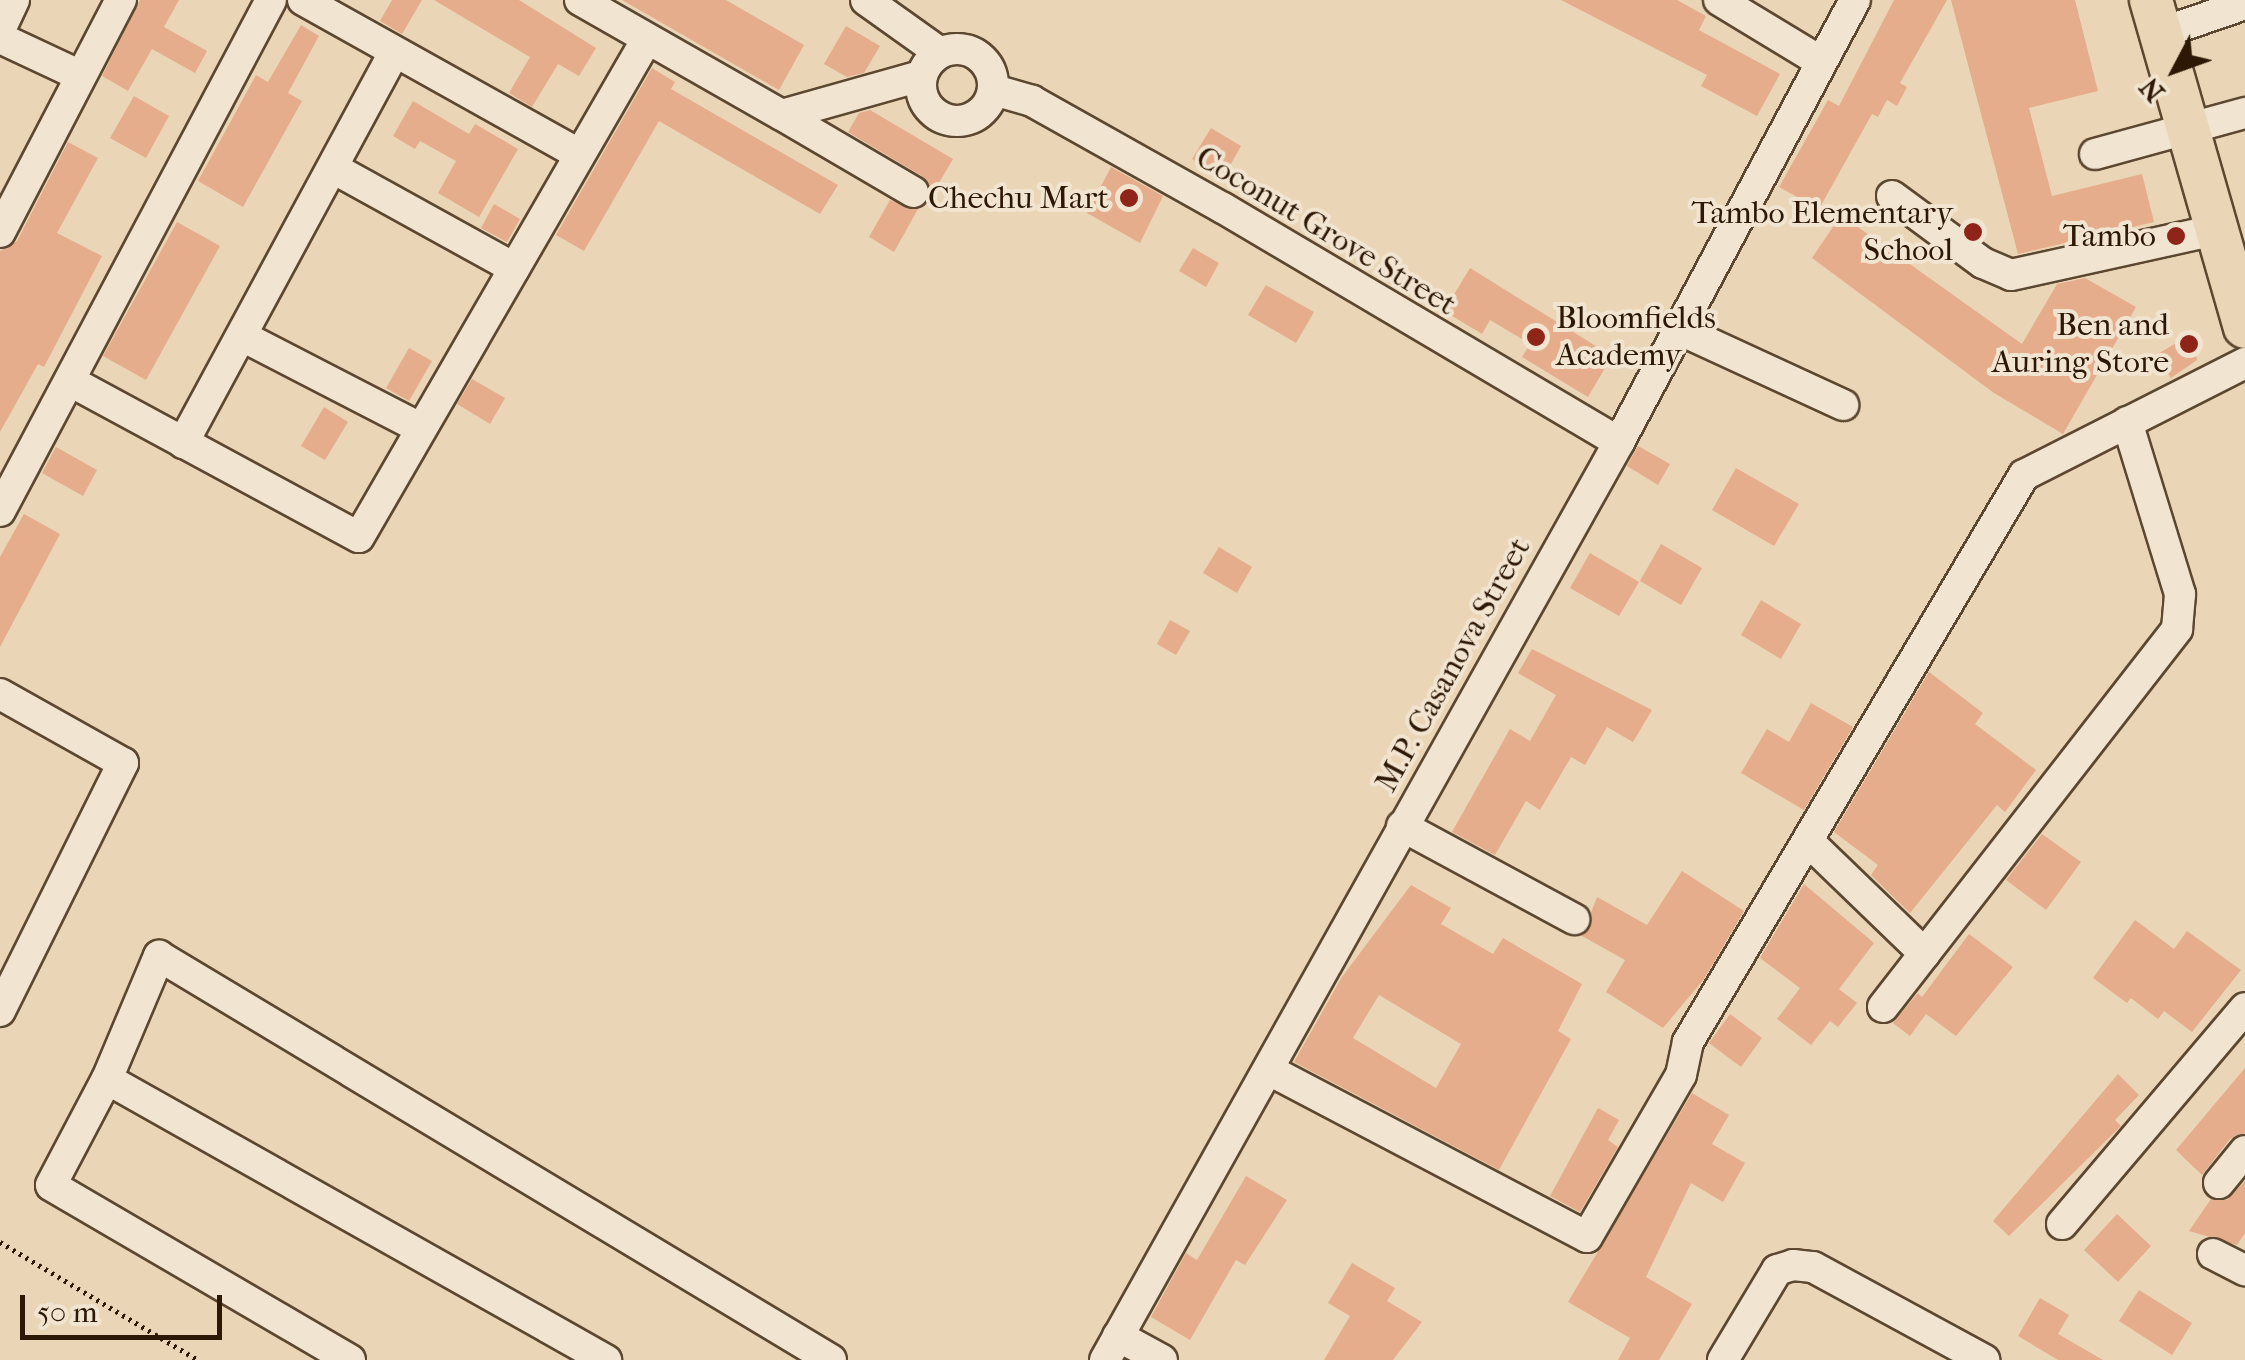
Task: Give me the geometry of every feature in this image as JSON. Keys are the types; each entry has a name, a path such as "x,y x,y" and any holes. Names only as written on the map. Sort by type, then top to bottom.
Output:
{"highway":[{"path":"2156,16 2245,327"}],"street":[{"path":"0,30 14,0"},
{"path":"0,232 121,0"},
{"path":"0,511 271,0"},
{"path":"304,0 579,154"},
{"path":"580,0 913,192"},
{"path":"782,115 930,64 978,54 994,90 988,106 959,122 929,108 930,64 866,0"},
{"path":"1719,0 1818,60"},
{"name":"M.P. Casanova Street","path":"1112,1348 1619,442 1818,60 1855,0"},
{"path":"2156,16 2245,4"},
{"path":"0,38 81,76"},
{"path":"70,380 359,537 646,40"},
{"path":"183,443 394,53"},
{"name":"Coconut Grove Street","path":"994,90 1032,101 1188,188 1619,442"},
{"path":"2095,154 2188,133 2245,113"},
{"path":"333,168 514,268"},
{"path":"1892,196 1983,263 2011,276 2216,230"},
{"path":"1678,329 1843,405"},
{"path":"242,336 420,428"},
{"path":"1270,1070 1587,1236 1681,1075 1688,1042 1811,844 2024,475 2245,363"},
{"path":"1883,1007 2177,629 2180,594 2127,422"},
{"path":"0,1010 122,762 3,704"},
{"path":"1402,826 1574,919"},
{"path":"1811,844 1924,954"},
{"path":"350,1360 51,1185 108,1079 159,956 830,1360"},
{"path":"2062,1224 2245,1008"},
{"path":"108,1079 606,1360"},
{"path":"2220,1183 2245,1150"},
{"path":"2213,1254 2245,1270"},
{"path":"1722,1360 1777,1270 1793,1266 1812,1266 1984,1360"},
{"path":"1112,1348 1162,1360"}],"path":[{"path":"0,1242 198,1360"}],"building":[{"path":"140,0 179,0 164,27 207,51 195,73 152,49 128,91 102,76"},
{"path":"392,0 422,0 402,34 380,21"},
{"path":"434,0 519,0 596,48 579,76 558,64 532,107 509,93 530,57"},
{"path":"622,0 726,0 804,45 779,90"},
{"path":"1561,0 1677,0 1706,16 1699,30 1780,74 1757,116 1701,86 1707,75"},
{"path":"1894,0 1947,0 1900,83 1907,87 1897,106 1887,100 1878,117 1872,114 1819,209 1779,187 1828,100 1839,106"},
{"path":"1951,0 2075,0 2098,91 2029,108 2052,196 2142,174 2154,222 2018,254"},
{"path":"301,25 319,36 288,93 302,101 243,207 198,181 256,75 268,82"},
{"path":"846,26 880,46 864,73 847,77 824,64"},
{"path":"652,68 675,82 671,89 838,185 820,214 659,121 584,251 556,235"},
{"path":"134,96 169,116 146,158 110,138"},
{"path":"413,101 469,134 475,124 518,149 479,217 438,193 456,161 420,141 415,149 393,136"},
{"path":"870,110 953,159 933,193 922,176 848,132 859,113"},
{"path":"1211,128 1241,146 1223,178 1192,159"},
{"path":"68,142 98,158 57,233 102,256 44,367 38,364 0,432 0,251 17,241"},
{"name":"Chechu Mart","path":"1111,167 1163,196 1140,243 1087,213"},
{"path":"890,200 918,209 894,252 869,237"},
{"path":"494,204 520,219 507,242 481,228"},
{"path":"1841,215 2022,344 2057,284 2085,278 2136,307 2063,434 1994,393 1812,258"},
{"path":"177,222 220,246 146,380 103,356"},
{"path":"1193,248 1219,263 1206,287 1179,271"},
{"name":"Bloomfields Academy","path":"1470,268 1612,356 1588,397 1522,357 1530,344 1490,320 1482,334 1444,311"},
{"path":"1266,285 1314,312 1296,343 1248,315"},
{"path":"2190,335 2197,360 2171,378 2156,355"},
{"path":"409,348 432,361 409,401 386,388"},
{"path":"472,379 505,398 490,424 457,404"},
{"path":"324,407 348,422 325,460 301,446"},
{"path":"1638,446 1670,464 1658,485 1627,466"},
{"path":"56,447 97,470 83,496 42,473"},
{"path":"1736,468 1799,504 1774,546 1712,510"},
{"path":"24,514 60,534 0,647 0,557"},
{"path":"1661,544 1702,568 1681,605 1640,581"},
{"path":"1219,547 1252,567 1237,593 1203,573"},
{"path":"1590,553 1639,582 1619,616 1570,588"},
{"path":"1761,600 1801,624 1781,659 1741,635"},
{"path":"1170,620 1190,631 1176,655 1157,644"},
{"path":"1532,649 1652,710 1633,742 1607,727 1585,765 1571,757 1540,810 1526,801 1495,855 1452,832 1510,729 1530,741 1556,695 1518,673"},
{"path":"1929,672 1983,713 1975,724 2036,770 2005,812 1997,805 1910,913 1871,875 1878,865 1834,832"},
{"path":"1811,703 1853,727 1804,810 1741,773 1767,729 1789,742"},
{"path":"2042,834 2081,862 2046,910 2006,880"},
{"path":"1682,871 1744,911 1704,979 1663,1028 1606,992 1625,960 1582,936 1597,897 1647,925"},
{"path":"1804,884 1874,943 1839,989 1857,1003 1838,1027 1830,1021 1811,1045 1777,1019 1800,988 1760,958"},
{"path":"1411,885 1451,908 1441,924 1493,954 1503,938 1582,984 1558,1031 1571,1039 1499,1170 1294,1062 1342,977","holes":["1379,995 1461,1044 1436,1088 1353,1038"]},
{"path":"2135,920 2174,949 2187,931 2241,970 2192,1032 2164,1011 2158,1019 2131,998 2127,1003 2093,978"},
{"path":"1969,934 2013,967 1956,1036 1926,1014 1910,1036 1893,1023 1918,993 1922,997"},
{"path":"1730,1014 1762,1038 1741,1067 1709,1043"},
{"path":"2245,1068 2245,1133 2230,1139 2202,1175 2176,1150"},
{"path":"2118,1074 2139,1095 2115,1120 2121,1126 2009,1236 1993,1221"},
{"path":"1692,1093 1729,1115 1712,1144 1745,1163 1723,1202 1691,1183 1646,1277 1692,1304 1659,1360 1618,1360 1630,1338 1568,1302"},
{"path":"1598,1108 1619,1120 1608,1140 1618,1147 1580,1212 1550,1196"},
{"path":"1246,1176 1287,1200 1245,1265 1236,1260 1190,1340 1151,1317 1186,1253 1197,1260"},
{"path":"2245,1181 2245,1233 2237,1245 2189,1231 2211,1199 2227,1200"},
{"path":"2117,1214 2151,1246 2118,1282 2084,1250"},
{"path":"1352,1263 1395,1288 1387,1301 1422,1322 1393,1360 1324,1360 1350,1316 1328,1303"},
{"path":"2139,1290 2192,1323 2172,1355 2119,1321"},
{"path":"2040,1298 2069,1315 2058,1334 2103,1360 2058,1360 2018,1336"}],"place":[{"name":"Chechu Mart","path":"1129,198"},
{"name":"Tambo Elementary School","path":"1973,232"},
{"name":"Tambo","path":"2176,236"},
{"name":"Bloomfields Academy","path":"1536,337"},
{"name":"Ben and Auring Store","path":"2189,344"}]}
